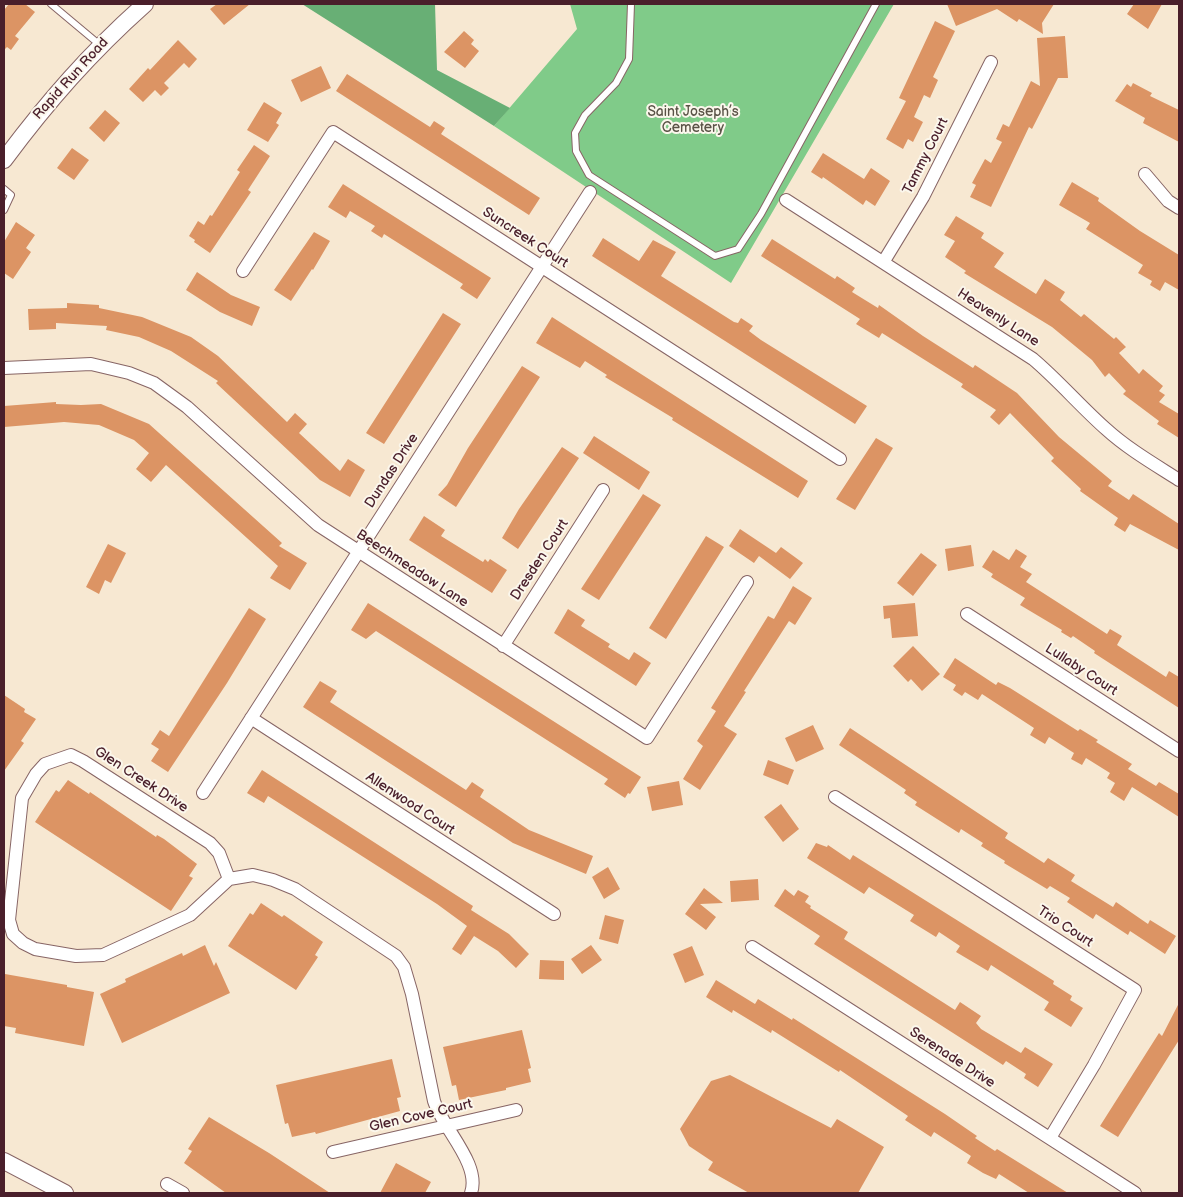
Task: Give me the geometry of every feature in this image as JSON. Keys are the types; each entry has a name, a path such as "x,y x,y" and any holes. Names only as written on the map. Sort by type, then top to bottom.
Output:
{"street":[{"name":"Rapid Run Road","path":"4,160 42,109 100,45 145,4"},
{"name":"Tammy Court","path":"884,262 923,197 991,62"},
{"name":"Suncreek Court","path":"243,271 332,132 840,459"},
{"path":"1144,174 1168,201 1179,208"},
{"name":"Dundas Drive","path":"203,793 590,192"},
{"name":"Heavenly Lane","path":"786,200 1033,358 1126,446 1179,480"},
{"name":"Beechmeadow Lane","path":"4,368 90,364 129,373 154,383 187,407 318,525 647,738 747,582"},
{"name":"Dresden Court","path":"503,646 603,490"},
{"name":"Lullaby Court","path":"967,614 1179,751"},
{"name":"Allenwood Court","path":"251,718 554,914"},
{"name":"Glen Creek Drive","path":"71,755 210,843 219,853 229,879 190,915 103,955 76,956 35,949 23,943 13,934 9,920 22,798 36,774 45,764 71,755"},
{"name":"Trio Court","path":"835,797 1135,990 1094,1065 1050,1138"},
{"path":"229,879 253,876 273,880 295,890 396,956 404,967 412,994 434,1101 473,1174 471,1193"},
{"name":"Serenade Drive","path":"752,947 1135,1193"},
{"name":"Glen Cove Court","path":"333,1152 516,1110"},
{"path":"4,1161 56,1192"},
{"path":"167,1184 182,1193"}],"lane":[{"path":"52,4 100,45"},
{"path":"631,4 629,59 616,83 585,115 575,133 576,151 589,175 715,256 738,249 761,214 876,4"},
{"path":"4,189 11,198 4,210"}],"green space":[{"path":"302,4 435,4 437,70 510,108 494,126"},
{"name":"Saint Joseph’s Cemetery","path":"570,4 894,4 731,283 494,126 577,29"}],"building":[{"path":"9,4 25,4 35,12 15,36 19,39 11,50 7,47 4,50 4,10"},
{"path":"217,4 250,4 224,25 210,9"},
{"path":"947,4 1054,4 1042,23 1043,34 1019,19 1017,22 997,9 956,26"},
{"path":"1134,4 1162,4 1148,29 1127,14"},
{"path":"935,21 955,31 933,77 938,80 930,98 924,95 914,117 923,122 913,142 908,139 903,149 886,139 906,101 899,98"},
{"path":"464,31 474,40 471,44 479,51 465,68 444,52"},
{"path":"1065,36 1068,78 1058,78 1032,129 1029,127 991,207 970,197 976,185 972,183 985,159 991,163 1002,142 996,139 1003,124 1009,127 1031,81 1040,86 1037,38"},
{"path":"178,40 197,59 189,68 184,63 164,83 169,88 161,96 155,90 143,102 129,89"},
{"path":"321,66 331,88 301,102 291,80"},
{"path":"347,74 430,127 434,121 445,128 441,134 540,198 529,215 336,91"},
{"path":"1133,83 1152,93 1150,96 1179,110 1179,142 1143,123 1145,118 1115,101 1127,84 1131,87"},
{"path":"264,102 282,113 276,123 279,125 268,142 247,130"},
{"path":"105,110 120,123 104,142 89,128"},
{"path":"254,145 270,156 248,190 251,192 210,253 194,242 195,240 189,236 198,221 204,225 210,215 212,216 240,172 237,170"},
{"path":"72,148 89,160 74,180 57,168"},
{"path":"823,153 864,179 871,168 890,181 875,206 866,200 863,205 823,177 822,179 811,172"},
{"path":"1072,182 1099,198 1098,201 1140,231 1179,255 1179,290 1165,282 1160,291 1150,285 1152,281 1138,273 1143,265 1086,229 1090,223 1059,205"},
{"path":"343,184 491,278 477,299 460,288 463,284 384,234 382,238 371,231 375,226 350,211 346,218 328,207"},
{"path":"956,216 984,233 981,238 1004,253 994,267 1036,294 1045,279 1065,292 1060,300 1081,317 1084,314 1114,339 1116,337 1126,347 1119,353 1139,374 1143,369 1163,386 1159,391 1165,395 1159,402 1179,414 1179,438 1157,424 1159,421 1123,394 1126,391 1109,373 1105,377 1092,360 1052,327 964,273 966,271 945,257 955,241 944,235"},
{"path":"16,222 35,235 26,248 31,252 13,279 4,273 4,242"},
{"path":"314,232 330,241 313,270 291,301 274,290"},
{"path":"603,238 639,261 653,240 676,252 661,276 734,322 738,323 741,318 753,326 749,331 761,340 867,406 855,424 592,256"},
{"path":"772,239 835,279 837,276 855,288 852,292 878,308 879,305 973,368 975,365 1017,393 1059,437 1112,481 1108,486 1129,500 1133,494 1179,524 1179,550 1130,524 1125,532 1114,525 1118,518 1080,491 1081,489 1051,461 1054,458 1010,413 999,425 990,417 996,410 961,387 963,384 882,333 879,338 856,324 860,319 761,256"},
{"path":"197,272 231,295 260,307 252,326 220,312 186,290"},
{"path":"67,303 99,305 99,308 142,317 191,337 218,356 287,422 295,413 307,424 299,433 340,471 348,459 365,470 350,497 320,480 216,383 218,381 171,351 139,337 106,330 107,326 56,323 56,329 29,330 28,309 67,308"},
{"path":"443,313 461,324 384,444 366,433"},
{"path":"552,317 808,481 798,498 605,377 607,375 585,361 580,368 536,343"},
{"path":"522,366 540,377 456,507 438,495 447,485 468,448"},
{"path":"56,402 56,404 101,404 149,424 282,543 279,546 307,563 290,590 270,578 278,566 166,465 151,482 136,469 149,453 134,440 99,425 64,422 4,427 4,406"},
{"path":"594,436 650,472 639,490 583,453"},
{"path":"876,438 893,448 855,510 836,499"},
{"path":"562,447 579,458 518,549 502,538 519,509"},
{"path":"643,494 661,505 599,600 581,589"},
{"path":"424,516 445,530 441,536 483,562 485,559 488,562 490,559 507,570 492,593 409,540"},
{"path":"740,529 776,553 781,547 803,563 790,579 759,556 754,563 729,546"},
{"path":"706,536 724,547 666,639 649,628"},
{"path":"108,544 126,553 111,583 105,580 99,594 86,587"},
{"path":"971,545 974,566 948,571 945,549"},
{"path":"1016,549 1027,556 1020,567 1032,574 1026,582 1107,634 1110,629 1122,636 1117,645 1166,677 1169,671 1179,677 1179,708 1094,653 1095,651 1073,636 1071,638 1061,632 1062,630 1020,605 1025,598 991,577 993,574 982,567 993,550 1009,560"},
{"path":"921,553 937,565 913,596 897,583"},
{"path":"793,586 812,598 795,625 789,621 744,691 746,692 724,726 737,734 700,790 683,779 703,746 697,741 716,711 711,708 768,616 774,619"},
{"path":"368,603 641,777 630,794 628,793 625,798 604,784 608,779 376,631 366,639 351,630"},
{"path":"915,603 918,636 892,638 890,618 884,619 883,606"},
{"path":"249,608 266,619 227,683 168,772 151,761 159,749 151,744 160,730 169,736"},
{"path":"568,609 585,620 581,626 610,644 608,647 629,660 634,652 651,663 636,686 554,633"},
{"path":"913,646 940,674 922,691 911,679 908,682 893,666"},
{"path":"955,658 996,685 998,682 1010,688 1078,731 1080,729 1098,740 1096,742 1132,764 1128,769 1156,786 1159,782 1179,794 1179,817 1132,787 1124,801 1110,792 1115,783 1107,778 1110,773 1086,758 1082,765 1071,759 1074,753 1049,737 1045,744 1030,735 1034,728 982,694 978,700 965,692 962,696 953,690 956,685 943,677"},
{"path":"320,681 337,691 330,702 466,790 472,782 484,790 480,797 529,830 593,856 586,874 513,843 303,707"},
{"path":"4,695 25,709 24,712 36,719 21,741 24,743 4,771"},
{"path":"813,725 824,749 796,762 785,738"},
{"path":"850,728 1008,833 1005,838 1044,863 1048,858 1075,875 1071,881 1113,907 1116,902 1148,924 1150,920 1176,936 1165,954 1130,931 1128,935 1096,914 1093,919 1067,902 1070,898 1050,886 1047,889 1004,863 1005,861 981,846 983,843 961,829 959,833 915,805 917,802 904,793 906,790 839,745"},
{"path":"768,760 794,770 788,785 763,775"},
{"path":"262,770 473,906 471,910 509,934 529,954 516,968 498,951 474,936 461,955 452,949 467,926 437,904 268,796 264,803 247,793"},
{"path":"68,780 89,794 90,792 156,837 157,835 164,839 197,864 189,876 193,878 171,911 35,822 56,790 59,792"},
{"path":"679,781 683,805 652,811 647,787"},
{"path":"781,804 799,829 783,842 764,817"},
{"path":"816,843 827,847 828,845 850,860 853,855 1054,981 1053,984 1072,996 1070,1000 1083,1008 1071,1027 1044,1010 1049,1002 991,965 988,971 956,952 960,946 939,932 936,937 910,921 914,915 869,887 864,894 807,858"},
{"path":"608,867 620,889 604,899 592,877"},
{"path":"758,879 759,900 731,902 730,881"},
{"path":"704,888 723,903 700,904 716,917 706,930 685,914"},
{"path":"785,889 794,896 798,890 809,896 805,902 811,906 810,908 848,932 844,939 955,1010 960,1002 981,1016 976,1023 981,1029 1021,1053 1025,1047 1053,1064 1038,1087 1024,1078 1026,1074 1006,1061 1003,1065 814,944 820,936 774,906"},
{"path":"261,903 282,917 284,915 323,942 315,955 318,957 296,990 228,946 250,913 253,915"},
{"path":"605,915 624,920 618,944 599,939"},
{"path":"205,945 214,966 216,962 230,993 122,1043 100,994 126,982 125,979 182,953 183,956"},
{"path":"591,945 602,960 582,974 571,959"},
{"path":"692,946 704,975 685,983 673,954"},
{"path":"540,960 564,961 564,980 539,979"},
{"path":"5,974 67,985 67,987 94,992 84,1046 15,1033 16,1028 4,1026"},
{"path":"716,980 755,1004 758,999 792,1020 793,1018 945,1114 995,1151 997,1149 1068,1193 1029,1193 999,1174 996,1179 983,1173 967,1163 971,1156 934,1132 931,1137 905,1120 908,1116 840,1070 839,1072 772,1030 771,1033 733,1010 732,1013 706,997"},
{"path":"1179,1003 1179,1040 1118,1137 1100,1126 1159,1033 1162,1036"},
{"path":"522,1030 531,1068 528,1069 531,1082 506,1088 506,1090 459,1100 456,1085 452,1086 443,1047"},
{"path":"392,1059 401,1097 397,1098 400,1111 316,1134 315,1132 292,1137 288,1123 285,1124 276,1085"},
{"path":"730,1075 831,1128 837,1119 884,1147 858,1193 749,1193 708,1170 713,1162 689,1146 680,1129 711,1081"},
{"path":"209,1117 330,1193 226,1193 184,1163 192,1151 188,1149"},
{"path":"396,1163 431,1182 425,1193 380,1193"}]}
